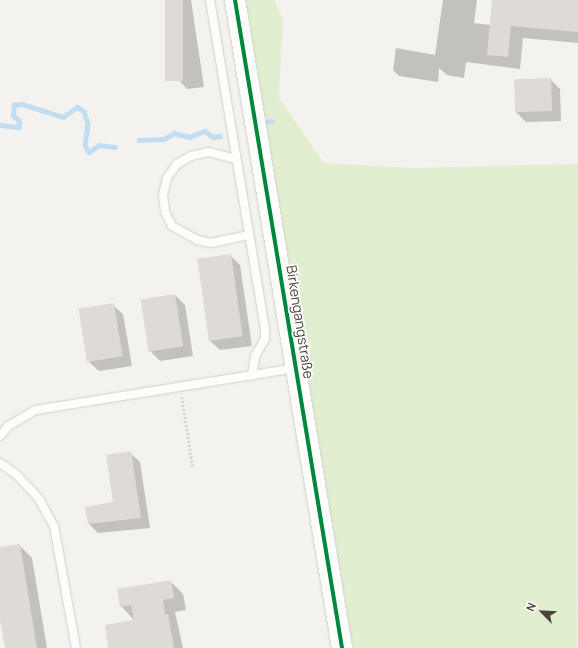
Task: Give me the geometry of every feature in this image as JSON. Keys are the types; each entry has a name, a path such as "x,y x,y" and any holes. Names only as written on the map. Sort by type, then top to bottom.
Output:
{"street":[{"name":"Birkengangstraße","path":"235,0 342,648"}],"lane":[{"path":"210,0 248,235 265,329 265,339 255,356 252,376"},
{"path":"236,159 208,152 191,156 177,164 167,178 163,195 165,212 172,226 197,240 211,243 248,235"},
{"path":"0,436 8,426 36,410 296,368"},
{"path":"0,463 16,474 39,499 54,526 76,648"}],"path":[{"path":"181,387 193,468"}],"green space":[{"path":"245,0 274,0 283,20 279,98 324,163 413,168 578,164 577,648 353,648"}],"building":[{"path":"165,0 183,0 183,81 165,81"},
{"path":"492,0 578,0 578,32 511,26 508,57 487,55"},
{"path":"551,78 552,111 515,112 514,79"},
{"path":"231,254 243,336 209,341 197,259"},
{"path":"175,294 183,346 149,352 140,299"},
{"path":"114,303 122,356 87,362 78,309"},
{"path":"131,451 141,518 88,524 85,507 113,502 106,455"},
{"path":"20,544 37,648 5,648 0,619 0,547"},
{"path":"171,580 174,598 163,600 165,615 168,614 174,648 108,648 105,625 134,620 131,605 120,607 117,589"}],"waterway":[{"path":"0,125 19,127 19,121 13,116 14,105 22,104 63,117 77,107 84,111 88,124 85,145 89,152 99,145 115,147"},
{"path":"267,122 272,121"},
{"path":"139,140 164,139 174,133 189,137 205,131 213,137 220,136"}],"cycle path":[{"path":"235,0 342,648"}]}
